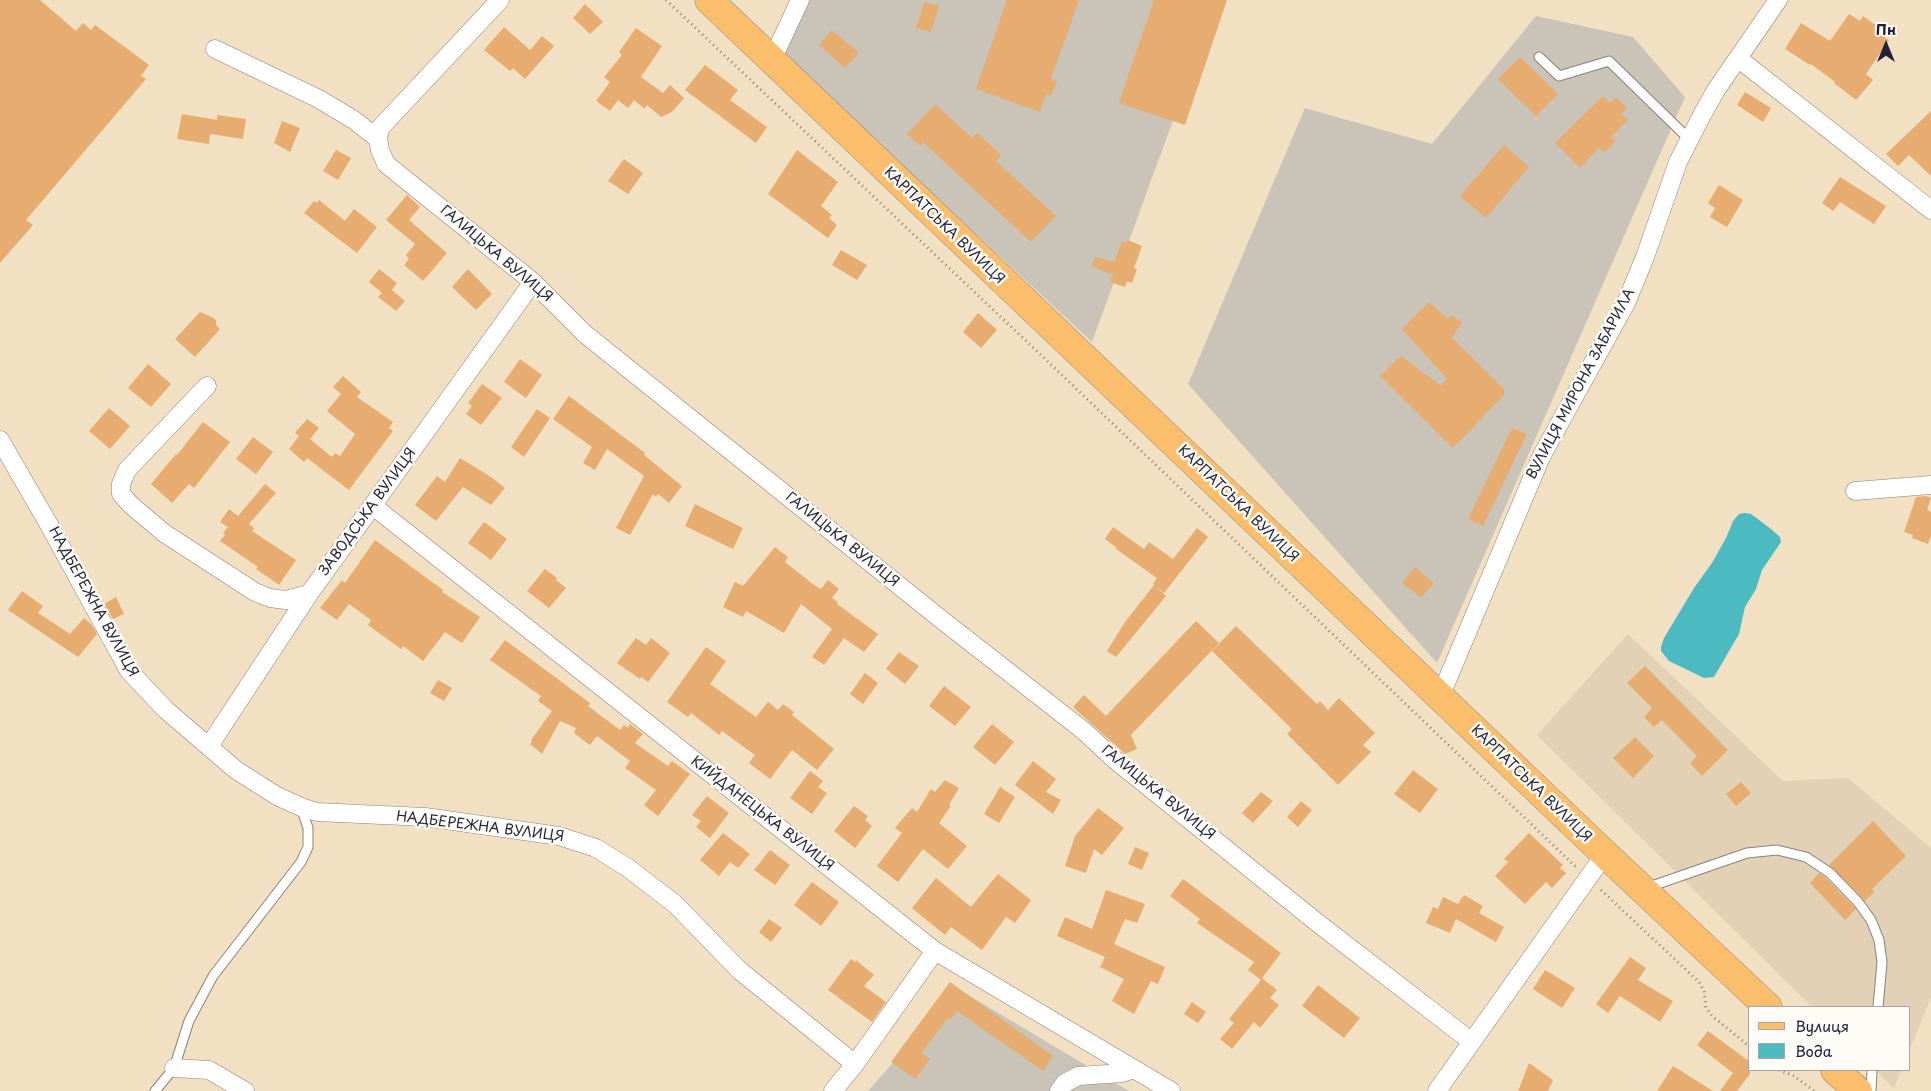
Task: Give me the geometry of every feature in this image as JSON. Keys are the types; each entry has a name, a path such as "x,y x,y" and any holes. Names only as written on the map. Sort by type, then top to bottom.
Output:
{"main road":[{"name":"КАРПАТСЬКА ВУЛИЦЯ","path":"709,0 771,62 1767,1006"},
{"path":"1836,1071 1858,1091"}],"street":[{"path":"215,49 319,99 354,120 378,139 380,128 500,0"},
{"path":"771,62 800,0"},
{"name":"ВУЛИЦЯ МИРОНА ЗАБАРИЛА","path":"1440,697 1540,457 1626,304 1645,257 1678,162 1702,114 1778,0"},
{"path":"1739,59 1931,210"},
{"name":"ГАЛИЦЬКА ВУЛИЦЯ","path":"378,139 386,164 533,282 585,334 615,359 1084,731 1114,759 1319,924 1472,1042"},
{"name":"ЗАВОДСЬКА ВУЛИЦЯ","path":"209,746 309,594 533,282"},
{"path":"207,386 127,470 121,484 121,494 164,533 255,592 270,598 286,600 309,594"},
{"name":"НАДБЕРЕЖНА ВУЛИЦЯ","path":"0,440 129,671 166,710 243,774 277,796 301,808 333,814 425,817 560,836 596,848 628,868 675,904 739,970 855,1064"},
{"path":"1855,490 1931,485"},
{"name":"КИЙДАНЕЦЬКА ВУЛИЦЯ","path":"374,506 935,951 1171,1091"},
{"path":"1437,1091 1605,854"},
{"path":"832,1091 855,1064 935,951"},
{"path":"174,1068 209,1070 245,1091"},
{"path":"1059,1091 1065,1083 1078,1076 1122,1073 1134,1069"}],"lane":[{"path":"1539,57 1558,76 1608,61 1690,140"},
{"path":"155,1091 174,1068 189,1021 213,976 301,862 308,847 308,828 301,808"},
{"path":"1642,889 1747,853 1777,850 1806,856 1830,873 1858,902 1871,920 1879,940 1882,962 1878,1006"},
{"path":"1870,1091 1872,1071"}],"path":[{"path":"666,0 1698,982 1704,991 1706,1007 1712,1016 1748,1045"},
{"path":"1782,1071 1794,1076 1814,1091"}],"shaded area":[{"path":"803,0 1217,0 1092,342 868,134 780,48"},
{"path":"1536,16 1633,37 1685,97 1437,663 1188,384 1305,108 1432,144"},
{"path":"1628,634 1783,781 1848,778 1931,848 1931,997 1911,1047 1911,1006 1811,1006 1537,735"},
{"path":"958,989 1129,1091 868,1091"},
{"path":"1876,1071 1901,1071 1894,1089"}],"water":[{"path":"1739,514 1751,514 1771,529 1780,537 1781,542 1762,570 1756,589 1745,607 1739,634 1714,677 1704,678 1669,661 1661,651 1661,647 1664,638 1694,588 1712,563 1733,521"}],"building":[{"path":"0,0 40,0 76,31 83,23 91,30 95,25 149,65 141,76 146,79 26,220 33,225 0,263"},
{"path":"1007,0 1079,0 1051,79 1057,81 1051,96 1046,94 1040,112 976,89"},
{"path":"1154,0 1227,0 1185,125 1119,103"},
{"path":"924,2 939,6 931,32 916,28"},
{"path":"585,4 603,22 590,34 573,18"},
{"path":"1849,14 1860,21 1863,16 1888,34 1885,38 1889,40 1866,74 1873,80 1856,100 1811,64 1785,49 1801,23 1830,41"},
{"path":"504,27 530,50 542,36 554,46 525,79 513,68 510,71 484,50"},
{"path":"636,28 662,46 641,77 663,93 670,85 684,98 672,112 661,117 647,105 645,109 634,100 628,108 618,100 610,111 596,101 610,82 604,77 622,55 619,52"},
{"path":"832,30 859,53 845,68 819,45"},
{"path":"1520,57 1558,94 1536,116 1498,79"},
{"path":"705,65 738,90 730,100 767,127 756,143 685,90"},
{"path":"1745,92 1771,108 1763,122 1737,105"},
{"path":"1603,96 1610,103 1616,97 1627,108 1621,114 1628,120 1611,137 1616,141 1604,153 1599,148 1580,168 1555,143"},
{"path":"935,104 972,138 977,133 1001,155 996,161 1056,216 1031,242 923,142 920,146 907,134"},
{"path":"1931,111 1931,176 1909,155 1898,166 1886,154"},
{"path":"182,114 217,120 217,115 246,119 243,139 210,134 209,144 177,139"},
{"path":"282,121 300,128 290,152 274,143"},
{"path":"1504,145 1529,167 1486,218 1460,196"},
{"path":"336,150 351,158 338,180 323,171"},
{"path":"797,150 838,182 821,206 832,215 829,218 837,225 828,238 768,194"},
{"path":"624,159 643,173 628,194 608,181"},
{"path":"1840,177 1886,206 1874,224 1840,202 1833,211 1822,203"},
{"path":"1719,185 1743,200 1727,227 1710,217 1715,208 1708,203"},
{"path":"407,195 420,207 409,220 447,253 423,281 404,265 409,259 406,255 415,244 386,220"},
{"path":"319,200 345,221 354,209 377,227 357,253 304,213 314,201 317,203"},
{"path":"1128,240 1142,246 1134,268 1137,269 1132,283 1127,281 1125,287 1110,282 1113,275 1092,266 1095,257 1114,262 1122,241 1127,243"},
{"path":"841,250 867,265 857,280 832,265"},
{"path":"379,269 397,283 392,290 405,301 396,311 378,297 382,293 369,282"},
{"path":"468,269 492,294 476,310 452,287"},
{"path":"1429,302 1448,319 1451,315 1462,322 1452,338 1504,389 1504,395 1453,448 1380,376 1401,356 1441,386 1447,379 1402,329"},
{"path":"200,312 216,320 216,325 220,329 195,357 175,339"},
{"path":"978,313 997,330 981,348 963,332"},
{"path":"520,359 542,375 526,398 504,382"},
{"path":"148,364 171,384 151,407 128,388"},
{"path":"343,376 361,392 357,397 393,422 389,428 393,431 349,490 307,458 304,462 289,449 299,436 295,433 307,419 319,428 310,439 332,457 335,453 340,456 355,434 327,411 341,394 333,387"},
{"path":"482,384 502,398 481,425 466,414 472,406 468,403"},
{"path":"569,396 645,453 644,455 682,486 669,503 658,494 656,497 653,494 630,535 616,528 644,476 607,449 595,470 583,463 592,447 553,419"},
{"path":"109,408 130,426 110,449 89,431"},
{"path":"537,409 550,418 524,457 511,447"},
{"path":"203,422 230,442 194,488 189,484 172,503 151,484"},
{"path":"1512,428 1527,434 1483,526 1468,519"},
{"path":"253,437 273,452 256,474 236,459"},
{"path":"460,458 505,488 491,505 463,487 436,521 415,505 437,476 445,482"},
{"path":"265,484 276,493 249,524 254,528 252,531 296,560 279,585 256,569 258,567 220,541 228,527 220,522 229,509 238,516"},
{"path":"1926,496 1931,498 1927,510 1931,512 1931,536 1928,544 1912,538 1913,535 1904,532 1916,497"},
{"path":"695,504 743,528 733,549 685,526"},
{"path":"484,522 507,539 491,560 468,543"},
{"path":"1113,527 1144,549 1149,542 1173,559 1197,528 1208,537 1164,593 1153,584 1157,578 1105,539"},
{"path":"375,540 443,590 442,592 480,617 462,643 445,632 423,661 403,646 401,649 368,625 371,620 349,604 337,620 320,608 342,580 345,583"},
{"path":"775,547 788,557 785,562 814,585 821,589 828,580 839,589 832,598 838,602 837,604 878,634 864,652 844,638 824,665 812,657 832,629 801,604 784,633 746,611 743,617 723,607 735,582 743,586"},
{"path":"1415,567 1434,583 1421,598 1402,583"},
{"path":"545,569 566,588 549,608 527,591"},
{"path":"1154,585 1166,596 1116,657 1107,651 1125,622"},
{"path":"22,591 43,606 38,613 70,634 84,618 91,624 97,634 78,657 8,610"},
{"path":"116,597 124,614 113,619 104,604"},
{"path":"1196,621 1219,643 1131,735 1137,749 1125,754 1073,707 1084,695 1106,716"},
{"path":"1236,626 1317,704 1320,701 1328,710 1339,698 1375,733 1363,745 1371,752 1338,785 1287,734 1292,729 1212,651"},
{"path":"636,638 646,645 651,638 670,653 648,682 641,677 640,679 617,663"},
{"path":"505,640 590,703 588,706 620,730 624,725 628,728 630,724 643,734 635,743 668,766 672,761 690,774 658,816 644,805 656,790 625,768 630,761 597,736 590,745 574,733 576,728 560,721 542,754 530,744 552,711 538,701 541,696 490,660"},
{"path":"706,647 726,661 710,684 756,717 768,702 778,710 783,704 794,712 792,715 834,749 817,770 792,750 770,779 749,763 755,755 722,731 719,735 691,713 688,717 667,702"},
{"path":"899,652 919,666 905,684 886,669"},
{"path":"1645,666 1728,750 1702,776 1690,763 1697,756 1662,720 1654,727 1644,717 1652,708 1627,683"},
{"path":"865,673 878,683 863,704 850,694"},
{"path":"438,680 452,688 444,701 430,693"},
{"path":"944,686 971,707 955,726 929,706"},
{"path":"992,724 1014,742 995,765 973,747"},
{"path":"1635,737 1654,756 1633,778 1613,758"},
{"path":"1033,761 1056,779 1046,792 1061,800 1053,814 1015,785"},
{"path":"1413,770 1438,789 1420,813 1394,794"},
{"path":"810,771 823,781 818,787 827,793 812,814 790,798"},
{"path":"945,780 959,788 949,805 951,806 939,823 967,846 948,869 923,849 898,882 877,866 902,833 895,828 912,808 917,812 931,789 935,792"},
{"path":"1741,782 1751,793 1736,806 1726,794"},
{"path":"1000,787 1015,797 999,823 984,814"},
{"path":"1261,792 1273,801 1253,823 1242,813"},
{"path":"707,796 729,813 710,838 696,827 701,821 692,815"},
{"path":"1301,801 1312,810 1298,827 1287,817"},
{"path":"854,806 868,816 865,820 872,826 855,848 834,831"},
{"path":"1098,808 1124,828 1102,855 1094,849 1086,873 1065,866 1075,836"},
{"path":"1873,821 1906,856 1872,889 1874,892 1865,901 1829,865"},
{"path":"723,833 750,854 738,868 730,862 719,876 700,860"},
{"path":"1529,833 1563,865 1560,868 1566,873 1552,888 1546,882 1525,904 1495,876 1508,862 1504,859"},
{"path":"1135,847 1149,853 1142,870 1128,864"},
{"path":"770,850 790,865 775,885 754,870"},
{"path":"1819,873 1856,909 1845,920 1810,883"},
{"path":"998,874 1031,900 1015,923 1006,917 982,950 951,927 945,935 912,908 936,878 971,907"},
{"path":"1183,879 1281,953 1262,978 1277,990 1270,998 1279,1005 1260,1028 1254,1022 1232,1049 1220,1039 1234,1023 1229,1019 1261,980 1248,970 1254,962 1197,923 1200,919 1170,896"},
{"path":"812,882 839,902 821,926 794,905"},
{"path":"1106,890 1145,904 1137,923 1125,919 1114,944 1165,967 1158,984 1151,981 1134,1014 1112,1001 1124,979 1100,967 1105,957 1057,936 1065,917 1092,929"},
{"path":"1464,895 1483,906 1479,913 1504,927 1496,942 1456,919 1450,933 1426,923 1433,907 1438,909 1443,897 1458,904"},
{"path":"769,919 782,928 771,942 759,932"},
{"path":"1630,957 1646,968 1638,980 1673,1001 1660,1022 1620,996 1608,1013 1596,1004"},
{"path":"851,959 855,962 856,960 874,975 864,986 886,1002 872,1022 828,990"},
{"path":"1545,970 1575,988 1562,1008 1533,989"},
{"path":"950,982 1053,1056 1043,1071 957,1011 950,1020 948,1018 921,1053 930,1059 915,1079 891,1062"},
{"path":"1318,985 1360,1018 1344,1038 1302,1006"},
{"path":"1192,1002 1206,1012 1198,1023 1184,1014"},
{"path":"1708,1031 1748,1061 1748,1071 1750,1071 1750,1074 1737,1091 1720,1091 1733,1073 1697,1045"},
{"path":"1529,1063 1553,1080 1548,1091 1518,1091"},
{"path":"1673,1066 1713,1091 1657,1091"}]}
